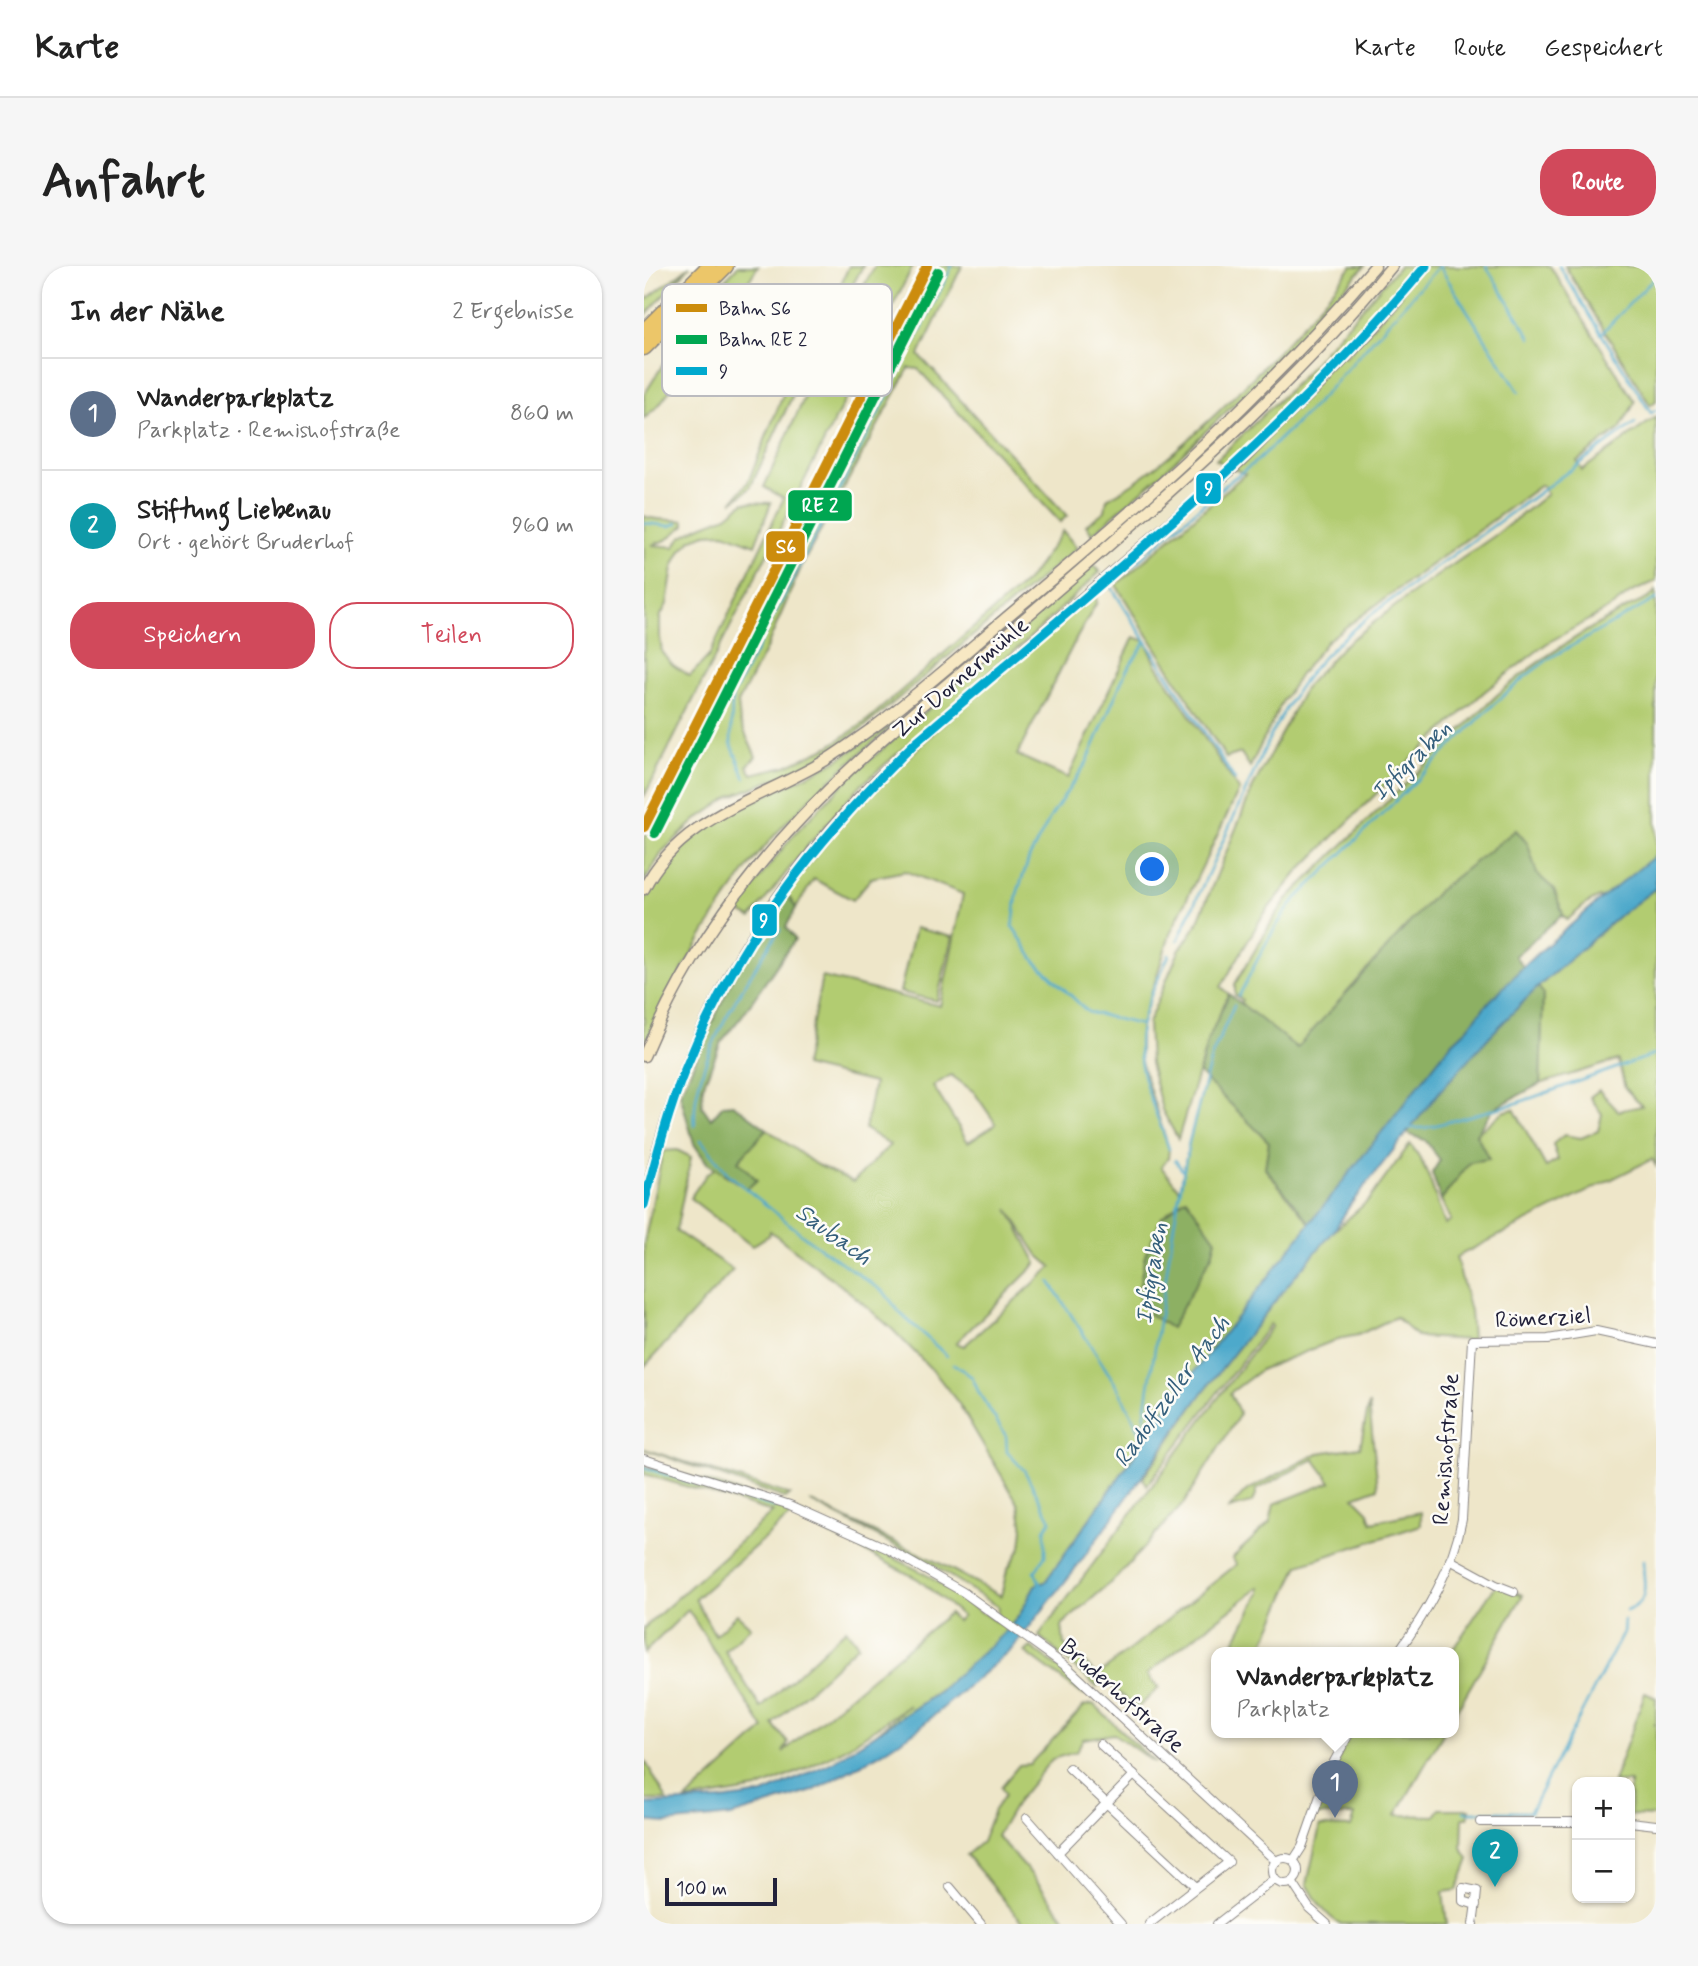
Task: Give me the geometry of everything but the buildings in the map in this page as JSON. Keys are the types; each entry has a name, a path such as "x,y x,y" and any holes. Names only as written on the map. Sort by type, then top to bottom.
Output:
{"highway":[{"path":"691,284 709,266"},
{"path":"708,284 726,266"},
{"path":"644,331 662,313"},
{"path":"644,348 662,330"}],"main road":[{"path":"1112,536 1276,376 1375,266"},
{"path":"644,1056 670,1000 729,905 801,817 876,745 1083,561 1209,459 1339,327 1392,266"},
{"name":"Zur Dornermühle","path":"644,1205 673,1099 708,1016 761,920 827,831 888,767 1239,463 1354,348 1426,266"},
{"path":"644,889 663,859 684,837 741,801 825,761 875,726 1083,561"}],"street":[{"name":"Römerziel","path":"1472,1340 1548,1339 1596,1331 1656,1344"},
{"name":"Remishofstraße","path":"1401,1647 1434,1597 1458,1540 1462,1519 1472,1340"},
{"name":"Bruderhofstraße","path":"644,1459 790,1505 850,1530 922,1567 1001,1618 1068,1667 1277,1862"},
{"path":"1450,1560 1514,1592"},
{"path":"1293,1861 1302,1847 1328,1773 1347,1738"},
{"path":"1100,1744 1229,1862 1195,1886 1155,1922"},
{"path":"1069,1768 1195,1886"},
{"path":"1058,1853 1134,1775"},
{"path":"1027,1818 1121,1924"},
{"path":"1480,1822 1572,1822"},
{"path":"1635,1823 1656,1825"},
{"path":"1288,1859 1293,1861 1298,1872 1292,1882 1280,1883 1275,1879 1273,1873 1277,1862 1288,1859"},
{"path":"1217,1924 1275,1879"},
{"path":"1292,1882 1309,1908 1327,1924"},
{"path":"950,1887 981,1924"},
{"path":"1473,1924 1476,1905"},
{"path":"1653,1924 1656,1917"}],"green space":[{"path":"690,266 674,284 666,284"},
{"path":"738,266 758,266 747,284 721,284"},
{"path":"849,266 863,266 853,284 841,284"},
{"path":"875,266 913,266 892,307 892,284 865,284"},
{"path":"932,266 962,266 919,355 1067,516 1060,522 918,369 909,368 803,563 766,649 738,703 740,722 756,757 747,766 752,774 786,766 828,747 864,723 1027,581 1063,531 1077,548 863,728 824,755 778,778 731,796 696,820 663,851 644,882 644,839 681,764 698,751 709,707 866,396 892,396 892,345"},
{"path":"1352,266 1365,266 1250,389 1160,475 1092,534 1086,525 1105,511 1107,499 1151,470 1217,413 1287,342"},
{"path":"1399,266 1550,266 1635,402 1620,429 1577,461 1582,470 1656,417 1656,581 1630,593 1613,606 1546,644 1484,692 1395,775 1298,872 1263,915 1221,987 1229,994 1208,1040 1178,1139 1162,1110 1150,1063 1148,1023 1179,951 1196,926 1253,787 1306,686 1343,646 1415,591 1497,534 1547,494 1541,485 1328,640 1282,702 1250,767 1241,753 1226,758 1116,585 1245,474 1216,460 1298,381","holes":["1396,292 1401,295 1345,357 1342,352"]},
{"path":"1565,266 1656,266 1656,401 1650,405"},
{"path":"662,287 662,297 644,317 644,301"},
{"path":"662,366 662,396 666,396 644,419 644,395"},
{"path":"783,396 792,396 750,488 732,502 748,482"},
{"path":"805,396 847,396 644,797 644,516 685,521 685,525 666,540 652,545 674,547 681,537 727,516 744,502 771,503 755,545 724,533 706,534 692,539 681,550 673,567 667,604 660,617 662,653 673,665 690,676 709,656 784,498 764,487"},
{"path":"1094,565 1100,572 1034,634 858,788 804,850 751,918 738,911 796,832 847,780"},
{"path":"1656,590 1656,1166 1652,1159 1456,1257 1470,1311 1472,1340 1418,1337 1396,1317 1358,1335 1338,1339 1262,1369 1230,1393 1240,1414 1184,1503 1117,1577 1062,1625 1064,1645 1098,1675 1237,1564 1232,1558 1270,1522 1274,1504 1331,1482 1314,1459 1256,1490 1256,1496 1251,1503 1229,1509 1246,1491 1318,1453 1360,1447 1369,1404 1378,1488 1354,1497 1369,1512 1372,1522 1421,1512 1421,1525 1299,1565 1262,1647 1232,1647 1260,1593 1260,1587 1147,1675 1159,1688 1137,1708 1099,1676 1097,1687 1039,1636 1272,1326 1270,1324 1147,1485 1143,1478 1204,1391 1295,1276 1334,1231 1369,1200 1410,1144 1427,1173 1445,1224 1451,1220 1441,1200 1470,1162 1476,1134 1503,1112 1514,1109 1546,1167 1558,1160 1553,1144 1564,1135 1581,1138 1598,1131 1602,1114 1590,1097 1599,1090 1618,1111 1642,1106 1625,1088 1618,1060 1540,1084 1543,993 1538,987 1619,916 1599,897 1567,920 1562,917 1510,834 1297,1048 1240,1005 1242,1000 1235,995 1235,984 1287,899 1496,696 1560,647"},
{"path":"1094,591 1097,602 1017,755 1068,778 1134,637 1146,641 1156,664 1239,790 1170,934 1140,1029 1140,1059 1169,1149 1168,1158 1161,1167 1180,1190 1189,1142 1206,1079 1269,1142 1265,1169 1310,1223 1156,1421 1045,1582 1035,1585 1020,1614 985,1652 948,1684 870,1739 909,1705 845,1749 803,1770 757,1789 685,1801 764,1729 688,1610 644,1653 644,1628 773,1512 644,1474 644,1466 695,1478 778,1505 841,1531 924,1573 996,1622 998,1607 933,1565 809,1501 1001,1596 1007,1570 1021,1547 1023,1529 1019,1505 959,1404 935,1373 892,1329 852,1294 770,1231 769,1235 752,1246 690,1198 706,1175 767,1129 815,1164 853,1182 890,1145 865,1129 874,1083 804,1066 822,977 940,1006 963,894 905,871 871,878 853,900 814,879 796,908 786,893 843,820 938,728","holes":["951,1075 974,1092 996,1124 968,1142 933,1086","1008,1209 1038,1255 1052,1267 964,1346 956,1343 1037,1263","790,1516 918,1579 962,1616 957,1621 949,1613 783,1752 788,1743 773,1724 858,1645 846,1629 761,1708 725,1651 751,1627 737,1614 715,1635 695,1599"]},
{"path":"900,719 839,772 763,848 691,954 644,1045 644,904 678,852 699,833 722,818 828,765"},
{"path":"1516,830 1528,844 1537,874 1554,889 1563,914 1515,956 1543,993 1540,1084 1493,1109 1476,1134 1489,1159 1470,1162 1441,1200 1432,1173 1440,1160 1425,1140 1410,1135 1392,1121 1310,1223 1265,1168 1269,1142 1199,1073 1208,1040 1229,994 1297,1048 1438,891"},
{"path":"786,893 796,908 786,927 795,939 721,1042 703,1086 702,1106 711,1119 723,1105 733,1104 767,1129 738,1161 757,1180 747,1189 707,1163 694,1144 680,1094 733,977"},
{"path":"915,928 952,937 937,1001 900,992"},
{"path":"677,1150 691,1157 676,1231 733,1270 644,1367 644,1243 663,1151"},
{"path":"1186,1198 1216,1240 1212,1255 1171,1328 1148,1313 1138,1294 1145,1255 1162,1217"},
{"path":"644,1449 790,1495 784,1498"},
{"path":"1496,1585 1523,1595 1459,1706 1459,1647 1454,1647"},
{"path":"1031,1647 1076,1681 1088,1694 1083,1695 1025,1652"},
{"path":"1645,1693 1656,1698 1656,1816 1635,1815 1635,1777 1615,1777"},
{"path":"1093,1704 1155,1763 1114,1734 1083,1739 1076,1752 1052,1759 1018,1800 997,1836 1032,1875 1069,1924 1024,1924 966,1855 982,1842 994,1810 1005,1795 1001,1787 1019,1765 1030,1764 1084,1706"},
{"path":"1347,1738 1441,1738 1396,1815 1435,1816 1440,1809 1470,1809 1468,1818 1463,1818 1462,1848 1469,1859 1457,1890 1443,1892 1447,1924 1341,1924 1335,1921 1317,1902 1307,1884 1320,1826 1351,1827 1355,1815 1313,1815"},
{"path":"644,1759 667,1800 644,1800"}],"water":[{"path":"1656,855 1656,888 1619,916 1538,987 1441,1090 1350,1205 1334,1231 1204,1391 1079,1564 1012,1649 918,1729 880,1754 813,1791 731,1816 666,1823 644,1821 644,1804 720,1800 763,1794 831,1763 936,1694 1002,1635 1019,1616 1035,1585 1045,1582 1156,1421 1451,1044 1530,960"}],"waterway":[{"name":"Saubach","path":"892,387 952,266"},
{"path":"1439,266 1519,392"},
{"path":"1235,780 1110,585 1226,484 1258,460 1313,407 1439,266"},
{"path":"1486,266 1531,338"},
{"path":"1559,266 1651,413 1656,410"},
{"path":"1601,334 1656,276"},
{"name":"Saubach","path":"745,778 731,743 732,697 887,396"},
{"path":"1178,940 1270,737 1292,698 1315,667 1342,639 1376,611 1635,423"},
{"path":"644,523 670,526 678,523"},
{"name":"Ipfigraben","path":"1239,996 1272,933 1297,898 1493,705 1550,658 1656,599"},
{"path":"1141,1025 1088,1012 1035,961 1013,927 1017,894 1029,858 1051,816 1087,762 1126,671 1146,641"},
{"name":"Saubach","path":"695,1126 701,1076 711,1050 737,998 780,929"},
{"path":"1169,955 1146,1008 1139,1042 1147,1089 1169,1149"},
{"name":"Ipfigraben","path":"1139,1452 1189,1142 1211,1058 1234,1005"},
{"path":"1409,1128 1425,1128 1517,1103 1656,1054"},
{"name":"Saubach","path":"701,1140 728,1174 809,1240 884,1292 900,1313 947,1356"},
{"path":"1175,1160 1183,1171"},
{"name":"Radolfzeller Aach","path":"1050,1282 1118,1388 1140,1432"},
{"name":"Saubach","path":"954,1364 972,1377 1006,1436 1007,1452 1024,1470 1051,1520 1045,1530 1045,1556 1035,1572 1040,1584"},
{"path":"644,1468 774,1507"},
{"path":"1626,1611 1643,1597 1643,1561"},
{"path":"1464,1812 1530,1812 1623,1633 1624,1620"}],"rail line":[{"name":"S6","path":"892,335 927,266"},
{"name":"S6","path":"644,827 861,396"}],"transit line":[{"name":"9","path":"644,1205 672,1105 705,1023 754,935 782,894 844,816 916,742 1115,572 1245,455 1308,395 1426,266"},
{"path":"892,363 938,272"},
{"path":"655,833 875,396"}],"place":[{"name":"Wanderparkplatz","path":"1335,1818"},
{"name":"Stiftung Liebenau","path":"1495,1887"}]}
